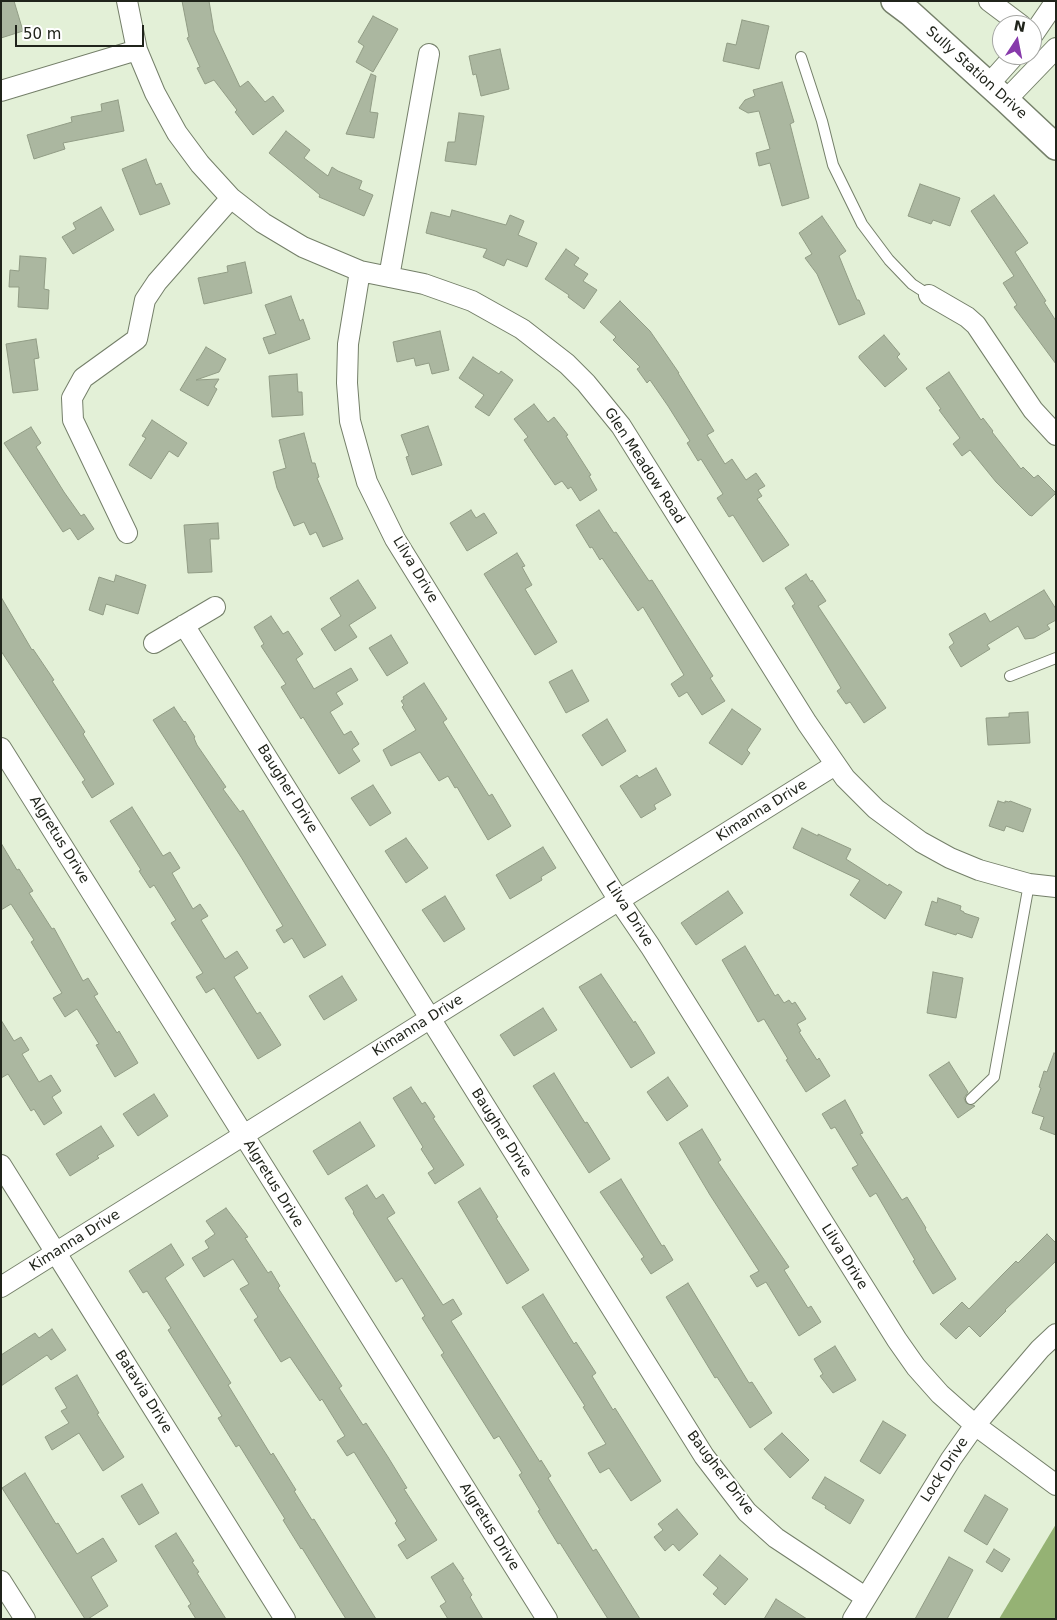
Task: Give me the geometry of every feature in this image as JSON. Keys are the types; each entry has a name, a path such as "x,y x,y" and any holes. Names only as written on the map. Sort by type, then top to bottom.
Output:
{"street":[{"name":"Glen Meadow Road","path":"127,1 137,50 155,93 177,133 200,164 231,198 263,223 303,247 360,271 424,284 472,301 522,329 567,364 621,426 807,723 845,778 876,809 921,842 950,858 979,870 1029,884 1056,887"},
{"name":"Sully Station Drive","path":"894,1 910,13 1056,147"},
{"path":"989,1 1006,15"},
{"path":"1042,18 1056,2"},
{"path":"997,92 1055,52 1042,42"},
{"path":"1,92 137,50"},
{"path":"389,277 429,54"},
{"path":"997,92 1010,65"},
{"path":"127,533 73,420 72,398 83,378 136,339 144,300 157,282 231,198"},
{"name":"Lilva Drive","path":"360,271 348,344 347,382 350,421 367,482 395,540 618,899 666,971 897,1340 916,1367 940,1394 975,1425 1056,1485"},
{"path":"929,295 967,317 976,325 1033,410 1056,435"},
{"path":"154,643 216,607"},
{"name":"Baugher Drive","path":"184,625 704,1456 747,1512 776,1538 866,1597"},
{"name":"Algretus Drive","path":"1,748 547,1619"},
{"name":"Kimanna Drive","path":"1,1287 618,899 835,765"},
{"name":"Batavia Drive","path":"1,1165 285,1619"},
{"name":"Lock Drive","path":"853,1619 951,1459 975,1425 1040,1349 1056,1334"},
{"path":"1,1581 25,1619"}],"lane":[{"path":"801,58 822,121 833,165 862,224 889,260 912,284 929,295"},
{"path":"1010,676 1056,658"},
{"path":"971,1099 994,1077 1029,884"}],"green space":[{"path":"1056,1524 1056,1619 999,1619"}],"building":[{"path":"1,1 14,1 23,31 1,38"},
{"path":"182,1 209,1 214,31 240,87 248,81 265,102 273,96 284,111 253,135 214,80 205,84 197,68 200,67 187,38 189,37"},
{"path":"373,16 398,29 373,72 356,62 364,46 358,42"},
{"path":"742,20 769,26 759,69 723,61 727,43 736,45"},
{"path":"500,49 509,89 481,96 476,74 473,75 469,56"},
{"path":"371,74 376,76 370,112 378,113 374,138 346,134"},
{"path":"782,82 794,122 790,124 809,198 782,206 770,163 759,166 756,153 770,149 759,111 748,113 739,108 745,100 755,96 753,90"},
{"path":"118,100 124,131 63,143 65,149 34,159 27,135 72,122 71,117 102,111 101,104"},
{"path":"459,113 484,116 476,165 445,161 448,142 455,142"},
{"path":"286,131 310,150 304,158 328,176 332,167 362,181 359,189 373,195 364,216 319,197 320,195 269,153"},
{"path":"146,159 156,185 161,183 170,204 140,215 122,169"},
{"path":"920,184 960,198 950,226 933,220 931,224 908,216"},
{"path":"994,195 1028,243 1015,252 1046,301 1044,302 1056,321 1056,364 1014,307 1017,305 1003,283 1014,276 971,211"},
{"path":"101,207 114,230 73,254 62,237 76,229 73,223"},
{"path":"452,210 506,225 510,215 524,221 518,235 537,243 527,267 507,259 504,266 483,257 487,249 426,233 431,212 450,217"},
{"path":"822,216 846,251 839,256 857,300 859,300 865,314 839,325 817,274 805,258 812,254 799,233"},
{"path":"566,249 579,258 574,265 588,274 583,281 597,290 584,309 568,297 569,295 545,279"},
{"path":"20,256 46,258 44,289 49,290 48,309 18,307 19,287 9,287 10,270 19,271"},
{"path":"245,262 252,293 204,304 198,278 228,272 227,266"},
{"path":"291,296 300,321 303,319 310,339 269,354 263,338 276,334 265,305"},
{"path":"620,301 650,331 679,373 714,431 707,435 725,464 732,459 746,480 756,473 765,486 758,490 762,496 757,499 789,545 763,562 733,515 729,517 717,498 723,494 701,459 698,461 687,443 690,441 668,406 650,380 647,383 637,369 640,367 613,340 616,337 600,322"},
{"path":"440,331 449,370 432,374 429,363 416,366 414,358 397,362 393,342"},
{"path":"884,335 900,354 897,357 907,369 885,387 859,358"},
{"path":"36,339 39,358 34,359 38,390 13,393 6,344"},
{"path":"206,347 226,359 219,372 196,380 219,379 214,387 217,389 208,406 180,390"},
{"path":"473,357 499,374 501,371 513,380 489,416 475,407 484,395 459,378"},
{"path":"949,372 981,420 983,418 1021,469 1023,467 1034,478 1038,475 1056,493 1032,516 996,482 970,450 962,456 953,444 960,438 939,410 941,409 926,388"},
{"path":"297,374 298,392 302,392 303,415 272,417 269,376"},
{"path":"534,404 548,422 554,417 568,435 566,436 591,475 589,476 597,490 580,501 571,487 568,489 562,481 555,485 524,440 528,437 514,419"},
{"path":"152,420 187,443 178,457 169,451 151,479 129,465 146,438 142,436"},
{"path":"428,426 442,465 412,475 406,457 409,456 401,435"},
{"path":"31,427 41,443 36,447 64,492 81,516 84,514 94,529 78,540 70,528 63,532 4,443"},
{"path":"304,433 312,463 315,463 319,477 317,478 343,539 323,547 316,532 310,535 304,522 294,526 277,488 273,472 286,468 279,440"},
{"path":"471,510 476,518 484,513 497,533 467,551 450,523"},
{"path":"599,510 649,581 652,580 713,676 710,678 725,701 702,715 687,692 679,697 671,684 684,675 643,607 638,611 602,558 600,560 592,547 590,548 576,525"},
{"path":"218,523 219,539 210,539 212,572 188,573 184,525"},
{"path":"517,553 525,566 522,567 532,585 525,589 557,642 535,655 484,574"},
{"path":"806,574 826,601 818,606 886,708 864,723 850,702 846,704 837,691 841,688 792,606 795,604 785,588"},
{"path":"116,575 146,585 138,614 106,604 103,615 89,610 99,577 114,582"},
{"path":"358,580 376,608 349,625 357,637 335,651 321,629 341,616 330,598"},
{"path":"1044,590 1056,609 1056,620 1047,625 1050,629 1034,638 1025,639 1018,626 987,645 990,649 961,667 949,647 954,643 949,634 985,613 990,622"},
{"path":"1,597 32,650 54,680 52,681 85,732 83,734 114,784 92,798 82,782 85,780 1,651"},
{"path":"271,616 283,634 288,631 303,654 296,659 314,689 351,668 358,680 336,693 343,704 330,712 344,735 351,731 359,744 352,749 360,761 339,774 303,717 301,719 281,687 286,684 261,646 264,644 254,627"},
{"path":"391,635 408,663 387,676 369,648"},
{"path":"572,670 589,701 566,713 549,682"},
{"path":"424,683 447,719 443,722 489,796 492,794 511,826 488,840 457,787 455,788 448,776 439,781 420,752 391,766 383,750 416,730 402,707 404,705 401,701 404,699 403,697"},
{"path":"174,707 185,721 195,737 197,745 226,787 223,789 240,812 243,810 326,945 304,958 292,938 284,943 276,930 283,926 153,720"},
{"path":"732,709 761,729 747,750 750,753 742,765 709,743"},
{"path":"1028,712 1030,743 988,745 986,718 1009,717 1009,713"},
{"path":"607,719 626,751 602,766 582,735"},
{"path":"656,768 671,795 654,805 656,809 641,818 620,786 637,775 639,778"},
{"path":"373,785 391,813 370,826 351,798"},
{"path":"998,801 1005,803 1005,801 1010,801 1031,809 1023,832 1006,826 1004,831 989,826"},
{"path":"132,807 163,856 170,852 180,868 172,873 193,909 200,904 208,916 201,920 225,959 237,951 248,968 234,977 257,1014 260,1012 281,1045 258,1059 214,988 206,993 196,977 203,973 171,923 176,920 154,885 150,888 110,821"},
{"path":"802,828 851,849 846,859 888,886 889,884 902,892 885,919 850,895 860,880 793,848"},
{"path":"406,838 428,868 406,883 385,851"},
{"path":"1,843 17,870 19,869 33,891 29,893 52,929 54,928 83,981 88,978 98,994 94,996 117,1033 119,1031 138,1063 115,1077 96,1045 99,1044 77,1009 65,1017 53,998 62,993 31,942 34,940 11,904 1,910"},
{"path":"543,847 556,868 541,877 542,880 510,899 496,875"},
{"path":"728,891 743,913 696,945 681,923"},
{"path":"445,896 465,929 444,942 422,910"},
{"path":"938,898 961,906 960,910 964,913 979,918 972,938 925,925 932,901 937,903"},
{"path":"745,946 775,996 778,994 784,1003 789,1000 792,1004 795,1002 806,1019 797,1024 801,1031 799,1032 830,1076 806,1092 764,1019 758,1022 722,960"},
{"path":"933,972 963,978 956,1018 927,1013"},
{"path":"601,974 634,1023 635,1021 655,1053 631,1068 579,987"},
{"path":"342,976 357,1000 324,1020 309,996"},
{"path":"543,1008 557,1030 514,1056 500,1035"},
{"path":"1,1020 14,1041 21,1037 29,1050 22,1054 39,1082 51,1075 61,1091 52,1097 62,1113 44,1125 34,1109 31,1111 8,1074 1,1078"},
{"path":"1054,1053 1056,1054 1056,1135 1040,1129 1044,1117 1032,1113 1041,1088 1039,1087 1044,1071 1047,1072"},
{"path":"949,1062 968,1092 964,1098 966,1103 975,1106 958,1118 929,1075"},
{"path":"554,1073 610,1159 589,1173 533,1086"},
{"path":"668,1077 688,1106 667,1121 647,1092"},
{"path":"411,1087 422,1104 425,1102 435,1117 433,1118 464,1165 435,1184 428,1173 434,1169 393,1098"},
{"path":"154,1094 168,1116 138,1136 123,1114"},
{"path":"845,1100 863,1133 860,1134 902,1200 907,1197 956,1279 933,1294 876,1193 870,1197 852,1168 858,1165 835,1127 831,1129 822,1114"},
{"path":"360,1122 375,1146 328,1175 313,1151"},
{"path":"101,1126 114,1146 70,1176 56,1154"},
{"path":"702,1129 721,1160 718,1162 789,1267 784,1270 808,1308 811,1306 821,1322 799,1336 766,1282 757,1287 750,1276 759,1271 679,1143"},
{"path":"621,1179 662,1246 664,1245 673,1260 651,1274 641,1259 644,1257 600,1192"},
{"path":"367,1185 376,1199 383,1194 395,1213 387,1218 443,1305 453,1299 462,1314 451,1321 540,1462 541,1460 551,1476 548,1478 593,1551 596,1549 640,1619 608,1619 560,1543 558,1544 519,1475 522,1473 499,1436 494,1439 441,1355 444,1353 422,1318 425,1316 402,1278 396,1282 345,1198"},
{"path":"480,1188 498,1217 496,1218 529,1270 507,1284 458,1202"},
{"path":"226,1208 248,1237 245,1238 268,1273 271,1271 280,1286 278,1288 342,1386 339,1388 363,1425 366,1423 388,1457 407,1488 404,1489 437,1540 407,1559 398,1545 406,1540 395,1523 397,1521 354,1452 347,1456 337,1441 345,1436 322,1399 320,1401 290,1357 281,1362 254,1320 258,1317 240,1289 249,1284 233,1259 204,1277 192,1258 209,1248 205,1241 215,1234 206,1221"},
{"path":"1047,1234 1056,1243 1056,1261 980,1337 969,1326 956,1339 940,1324 962,1302 969,1309 1016,1261 1018,1263"},
{"path":"171,1244 184,1265 165,1278 231,1383 228,1385 271,1455 273,1453 296,1490 294,1491 312,1520 314,1519 376,1619 346,1619 283,1520 285,1519 239,1445 236,1447 218,1418 222,1416 168,1330 171,1328 147,1291 143,1293 129,1271"},
{"path":"688,1283 749,1383 752,1382 772,1413 750,1428 717,1377 715,1378 666,1297"},
{"path":"543,1294 574,1344 576,1342 596,1373 592,1376 613,1410 615,1408 661,1481 631,1501 609,1468 600,1473 588,1453 606,1444 583,1407 585,1406 522,1307"},
{"path":"52,1329 66,1350 51,1360 47,1355 1,1386 1,1355 35,1333 39,1338"},
{"path":"835,1346 856,1380 833,1393 820,1376 823,1374 814,1359"},
{"path":"77,1375 99,1413 97,1414 124,1457 103,1471 79,1433 52,1450 45,1437 69,1423 61,1411 67,1408 55,1388"},
{"path":"883,1421 906,1435 880,1474 860,1461"},
{"path":"782,1433 809,1460 790,1478 764,1449"},
{"path":"25,1473 77,1554 103,1538 117,1561 91,1577 108,1606 88,1619 85,1619 2,1488"},
{"path":"825,1477 864,1500 850,1524 812,1498"},
{"path":"142,1484 159,1513 139,1525 121,1496"},
{"path":"985,1495 1008,1509 987,1545 964,1531"},
{"path":"677,1509 698,1534 679,1551 673,1544 665,1551 654,1537 663,1530 658,1524"},
{"path":"176,1533 194,1561 192,1562 199,1572 197,1573 226,1619 196,1619 188,1606 191,1604 155,1546"},
{"path":"994,1549 1010,1559 1002,1572 986,1562"},
{"path":"720,1555 748,1579 725,1605 713,1594 718,1588 703,1575"},
{"path":"949,1557 973,1570 947,1619 915,1619"},
{"path":"453,1563 464,1579 462,1579 472,1595 470,1597 483,1619 448,1619 440,1606 446,1602 431,1577"},
{"path":"776,1599 807,1619 764,1619"}]}
